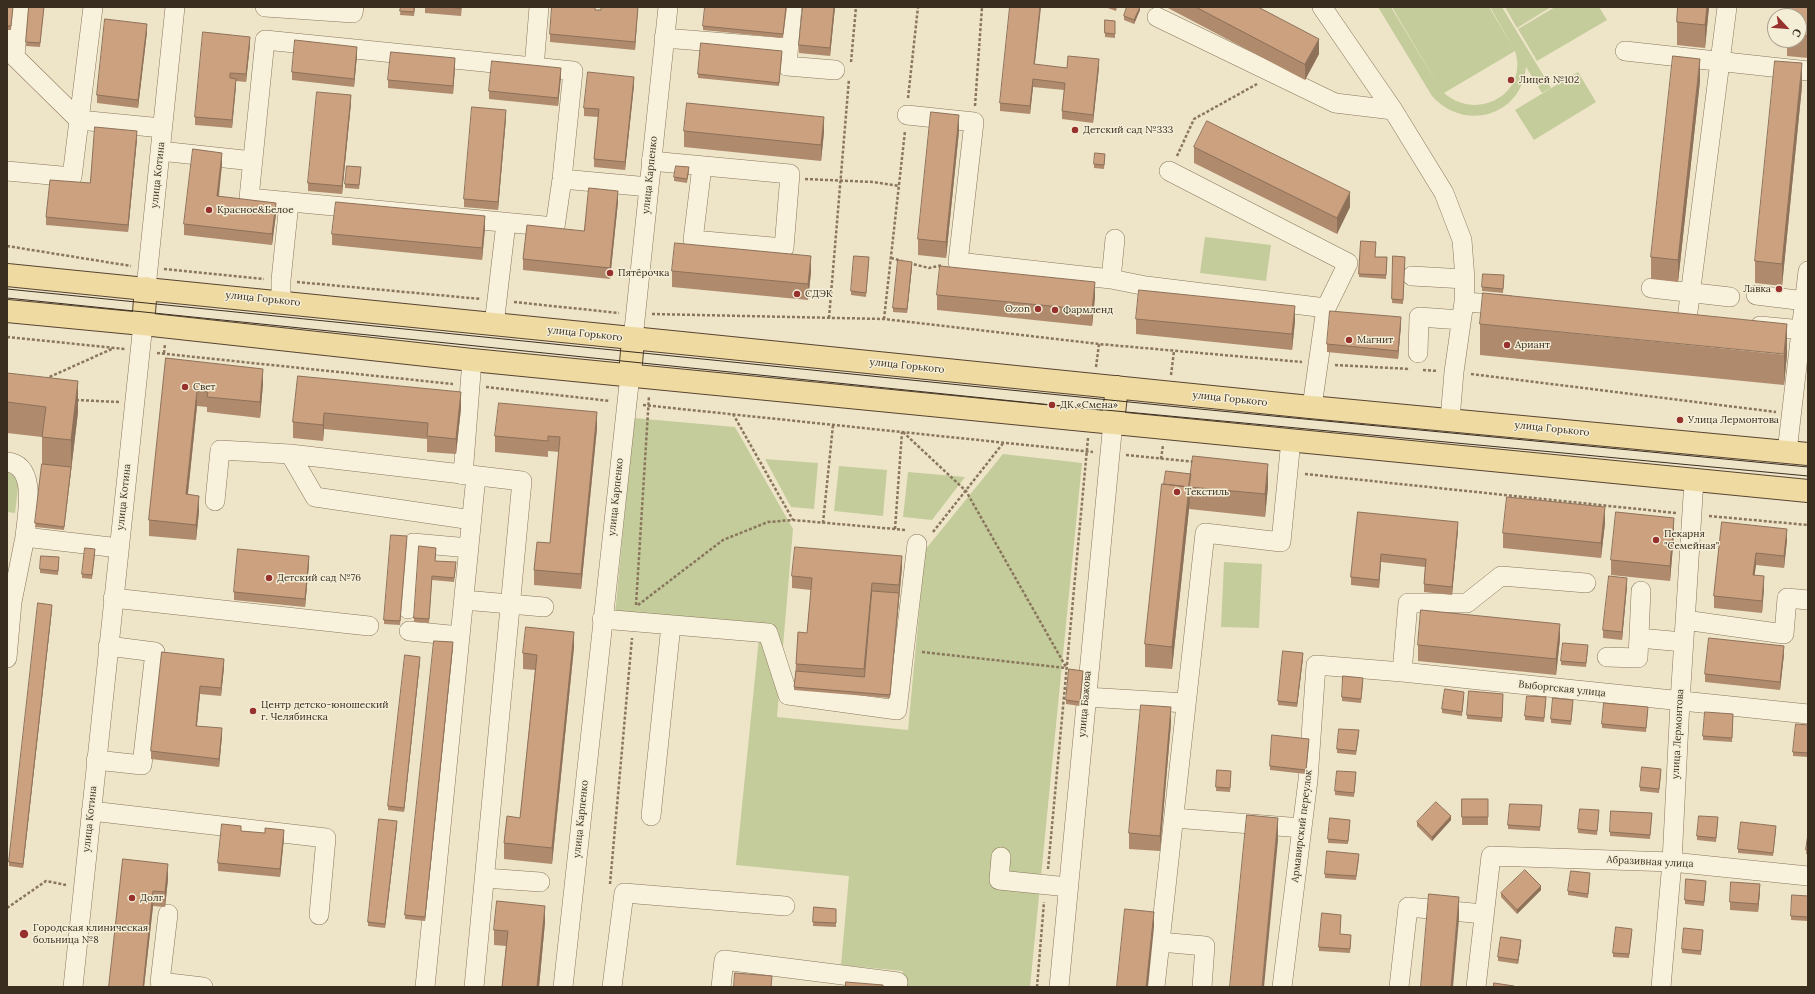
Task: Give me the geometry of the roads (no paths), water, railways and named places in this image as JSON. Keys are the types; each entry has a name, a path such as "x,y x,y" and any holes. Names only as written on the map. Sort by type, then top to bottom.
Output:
{"main road":[{"name":"улица Горького","path":"7,275 147,277 281,291 494,325 1312,407 1798,453"},
{"name":"улица Котина","path":"143,324 147,277"},
{"path":"7,311 143,324 472,360 1808,491"},
{"name":"улица Карпенко","path":"630,375 633,339"},
{"path":"1113,422 1117,387"}],"street":[{"path":"19,7 10,59 79,120 162,128"},
{"path":"7,171 72,177 93,7"},
{"name":"улица Котина","path":"147,277 175,7"},
{"path":"265,7 353,12 354,7"},
{"path":"534,68 539,7"},
{"name":"улица Карпенко","path":"633,339 668,7"},
{"path":"792,7 787,66 845,70"},
{"path":"1322,7 1393,110 1444,193 1462,240 1465,279 1464,302 1454,372 1450,419"},
{"path":"1687,319 1727,7"},
{"path":"1157,17 1335,103 1393,110"},
{"path":"664,38 777,47"},
{"path":"265,40 573,71 562,179 555,227 289,203 249,198 253,161 265,40"},
{"path":"1625,51 1808,71"},
{"path":"907,115 974,122 958,262 1111,279 1146,286 1326,308"},
{"path":"160,151 253,161"},
{"path":"651,161 790,174 784,248 693,240 702,166"},
{"path":"1169,171 1348,263 1326,308 1312,407"},
{"path":"562,179 649,187"},
{"path":"281,291 289,203"},
{"path":"494,325 506,223"},
{"path":"1111,279 1114,238"},
{"path":"1412,276 1465,279"},
{"path":"1756,295 1807,287 1792,414 1798,453"},
{"path":"1651,288 1730,297"},
{"path":"1464,302 1528,307"},
{"path":"1418,364 1419,317 1461,320"},
{"name":"улица Котина","path":"73,987 143,324"},
{"path":"1741,324 1802,330"},
{"path":"425,987 472,520 470,476 472,360"},
{"name":"улица Карпенко","path":"563,987 602,619 630,375"},
{"name":"улица Бажова","path":"1059,987 1113,422"},
{"path":"1155,987 1205,533 1281,542 1291,440"},
{"path":"215,501 220,450 290,454 522,481 474,987"},
{"path":"290,454 315,497 472,520"},
{"path":"7,462 12,462 24,471 28,484 26,537 14,556 7,658"},
{"name":"улица Лермонтова","path":"1660,987 1672,862 1680,702 1694,480"},
{"path":"602,619 768,633 788,695 897,710 921,536"},
{"path":"26,537 119,548"},
{"path":"408,610 413,542 469,548"},
{"path":"1402,672 1408,603 1467,603 1501,576 1586,583"},
{"path":"1606,657 1638,658 1641,591"},
{"path":"113,598 369,626"},
{"path":"1685,620 1784,634 1787,598 1808,600"},
{"path":"464,600 544,607"},
{"path":"651,816 671,625"},
{"path":"409,631 460,636"},
{"path":"1639,638 1684,642"},
{"path":"96,760 142,766 155,652 108,646"},
{"name":"Выборгская улица","path":"1316,665 1402,672 1680,702 1808,714"},
{"name":"Армавирский переулок","path":"1282,987 1308,780 1316,665"},
{"path":"1086,697 1186,703"},
{"path":"91,811 326,838 319,915"},
{"path":"1174,818 1302,828"},
{"name":"Абразивная улица","path":"1484,914 1491,856 1672,862 1808,876"},
{"path":"1001,857 999,880 1068,887"},
{"path":"485,878 540,882"},
{"path":"612,987 624,893 785,906"},
{"path":"1399,987 1408,907 1484,914 1476,987"},
{"path":"168,914 160,982 203,987"},
{"path":"1160,942 1205,946 1202,987"},
{"path":"721,987 724,960 898,982 898,987"}],"tram line":[{"path":"7,289 1189,408 1808,467"},
{"path":"7,298 1052,405 1808,476"}],"place":[{"name":"Лицей №102","path":"1511,80"},
{"name":"Детский сад №333","path":"1075,130"},
{"name":"Красное&Белое","path":"209,210"},
{"name":"Пятёрочка","path":"610,273"},
{"name":"Лавка","path":"1779,289"},
{"name":"СДЭК","path":"797,294"},
{"name":"Ozon","path":"1038,309"},
{"name":"Фармленд","path":"1055,310"},
{"name":"Магнит","path":"1349,340"},
{"name":"Ариант","path":"1507,345"},
{"name":"Свет","path":"185,387"},
{"name":"ДК «Смена»","path":"1052,405"},
{"name":"Улица Лермонтова","path":"1680,420"},
{"name":"Текстиль","path":"1177,492"},
{"name":"Пекарня \"Семейная\"","path":"1656,540"},
{"name":"Детский сад №76","path":"269,578"},
{"name":"Центр детско-юношеский г. Челябинска","path":"253,711"},
{"name":"Долг","path":"132,898"},
{"name":"Городская клиническая больница №8","path":"24,934"}]}
